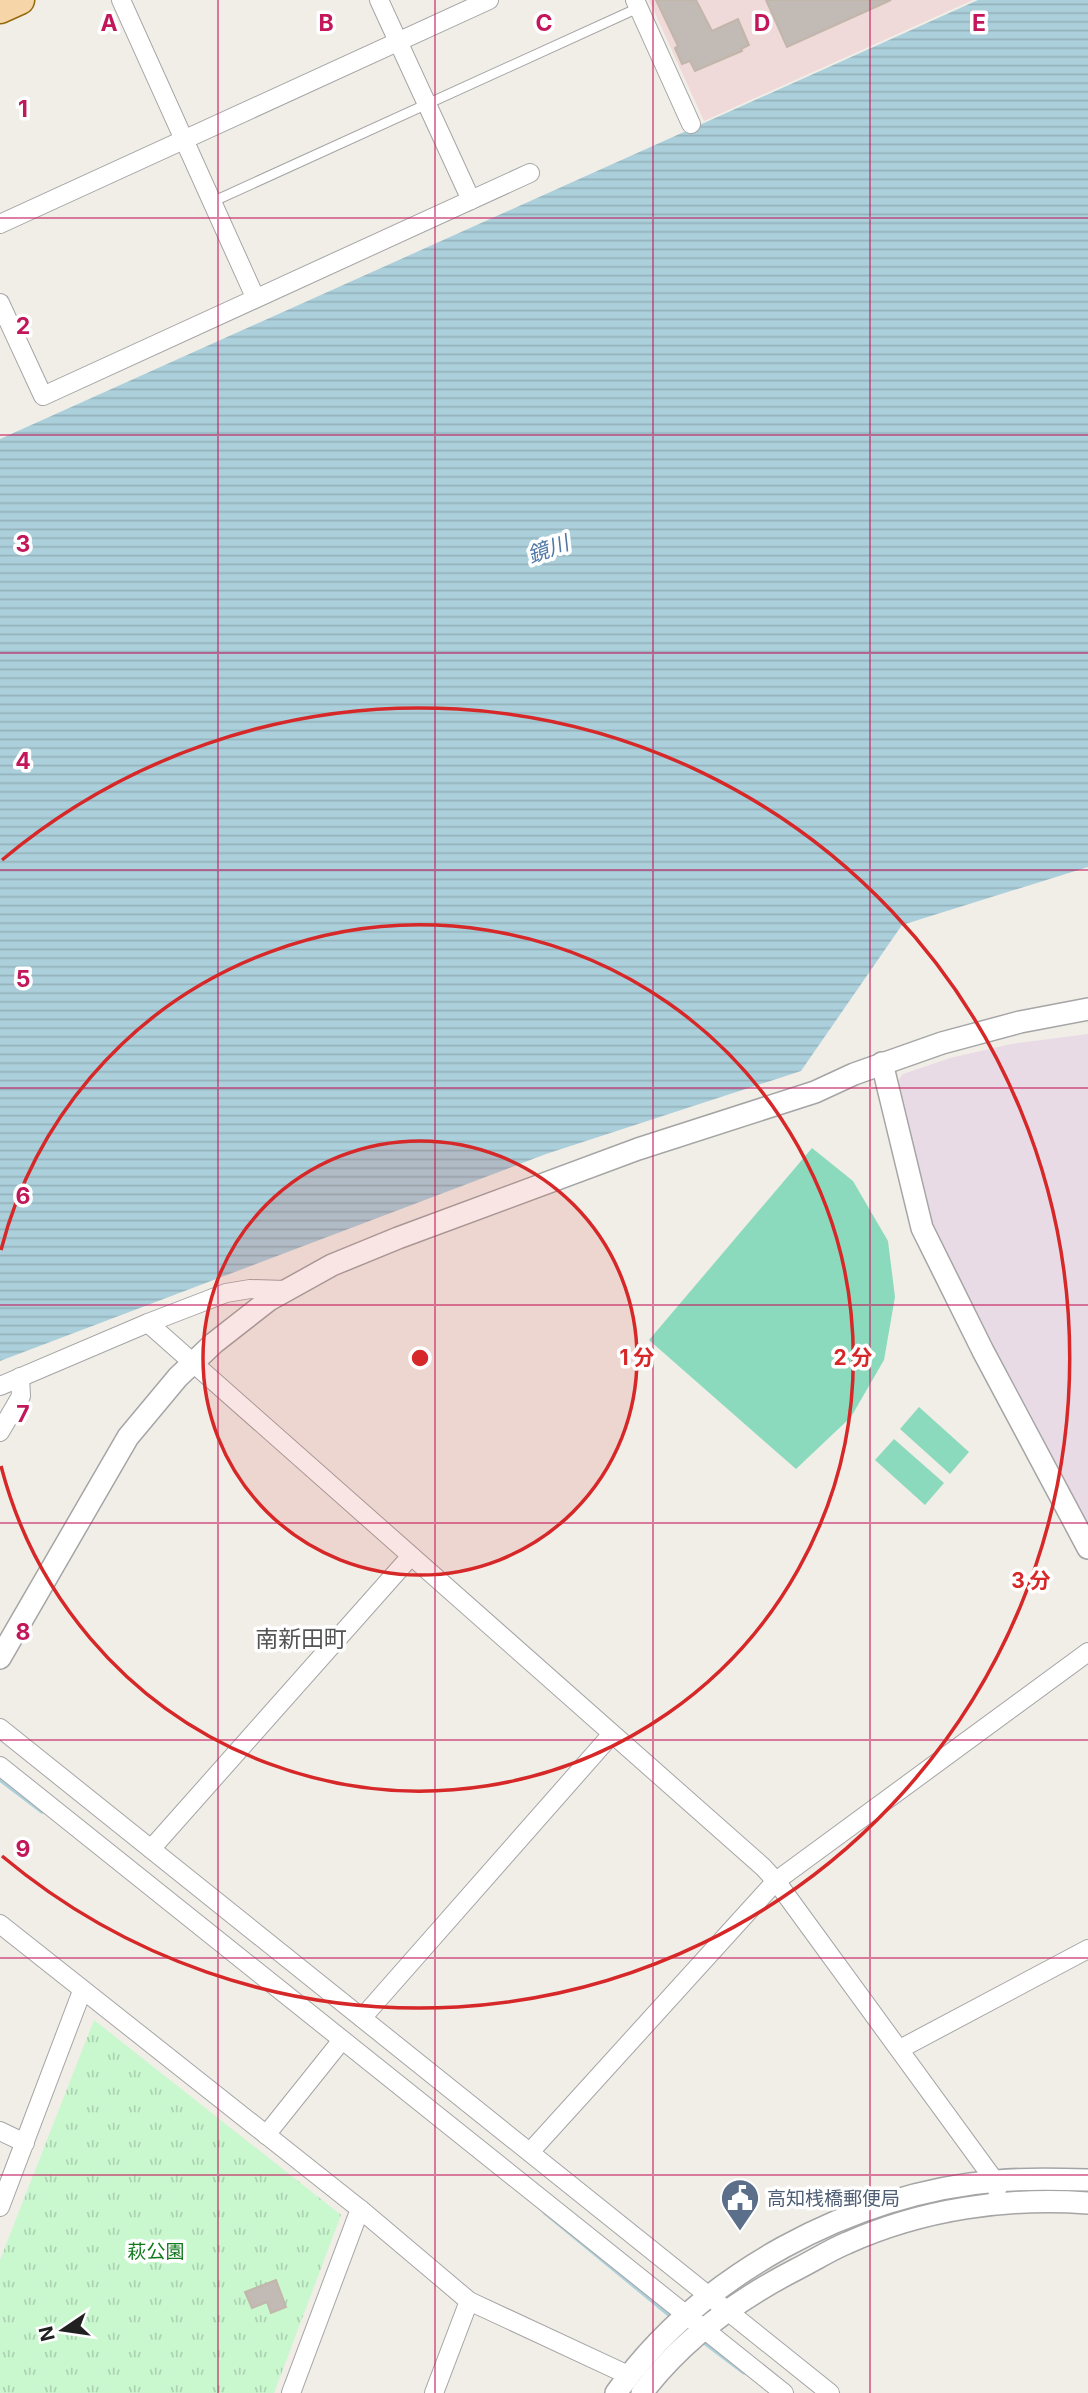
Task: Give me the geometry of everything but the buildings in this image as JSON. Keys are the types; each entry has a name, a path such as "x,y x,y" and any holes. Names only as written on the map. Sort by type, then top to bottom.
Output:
{"main road":[{"path":"0,9 20,0"}],"street":[{"path":"121,0 255,297"},
{"path":"379,0 471,201"},
{"path":"0,224 489,0"},
{"path":"637,4 691,124"},
{"path":"0,303 43,396 530,173"},
{"path":"0,1658 128,1437 149,1409 214,1343 286,1290 332,1265 398,1238 638,1149 815,1092 882,1063 1020,1022 1088,1009"},
{"path":"882,1063 922,1228 983,1351 1088,1548"},
{"path":"0,1386 226,1293 250,1289 286,1290"},
{"path":"148,1323 776,1881 995,2181 999,2203"},
{"path":"0,1432 21,1396 20,1377"},
{"path":"151,1849 411,1556"},
{"path":"530,2151 776,1881 1088,1652"},
{"path":"0,1728 830,2393"},
{"path":"362,2018 612,1734"},
{"path":"0,1766 784,2393"},
{"path":"0,1924 360,2209 470,2301 628,2375"},
{"path":"900,2049 1088,1949"},
{"path":"0,2207 82,1991"},
{"path":"265,2135 342,2040"},
{"path":"0,2131 25,2143"},
{"path":"616,2393 648,2351 709,2296 759,2260 839,2220 950,2188 995,2181 1088,2180"},
{"path":"646,2392 705,2329 727,2310 771,2282 848,2242 904,2222 999,2203 1050,2200 1088,2203"},
{"path":"290,2393 360,2209"},
{"path":"434,2393 470,2301"}],"lane":[{"path":"212,202 637,4"}],"shaded area":[{"path":"649,0 973,0 704,121"},
{"path":"1088,1034 1088,1531 933,1230 896,1083 903,1074 950,1058 1011,1044"}],"green space":[{"path":"812,1148 853,1181 888,1241 895,1297 884,1360 851,1417 796,1469 649,1340"},
{"path":"919,1407 969,1452 950,1474 900,1429"},
{"path":"894,1439 944,1483 925,1505 875,1460"},
{"name":"萩公園","path":"94,2020 341,2215 274,2393 0,2393 0,2260"}],"water":[{"name":"鏡川","path":"978,0 1088,0 1088,867 902,925 801,1071 546,1154 0,1361 0,439"}],"waterway":[{"path":"0,1779 42,1811"},
{"path":"545,2212 675,2319"},
{"path":"699,2338 744,2372"}],"place":[{"name":"高知桟橋郵便局","path":"740,2232"}],"district":[{"name":"南新田町","path":"301,1639"}]}
